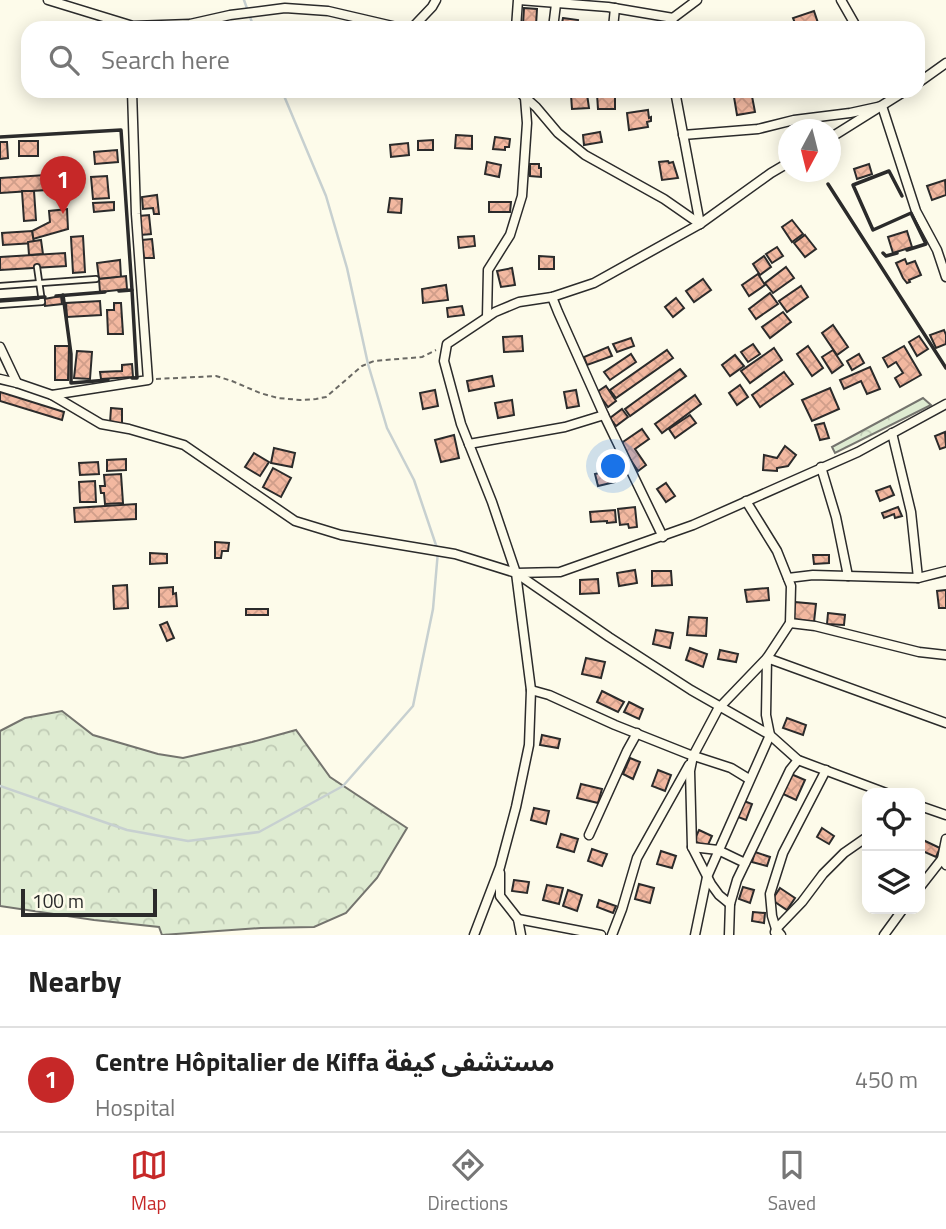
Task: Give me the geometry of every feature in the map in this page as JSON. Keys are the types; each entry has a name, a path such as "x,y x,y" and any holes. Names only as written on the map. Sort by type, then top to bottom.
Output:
{"street":[{"path":"48,0 114,21"},
{"path":"419,21 436,0"},
{"path":"517,21 519,0 615,8 673,18"},
{"path":"672,21 697,0"},
{"path":"841,0 853,21"},
{"path":"554,21 555,4"},
{"path":"203,21 285,8 328,11 371,21"},
{"path":"614,21 615,8"},
{"path":"925,78 946,63"},
{"path":"52,395 148,380 136,214 132,98"},
{"path":"487,317 488,270 510,235 522,196 526,98"},
{"path":"529,98 558,133 585,155 664,199 700,224"},
{"path":"676,98 700,224"},
{"path":"841,132 882,106 889,98"},
{"path":"683,135 758,129 794,120 882,106"},
{"path":"882,106 916,211 937,250 946,277"},
{"path":"474,935 500,867 516,807 529,745 531,690 516,573 461,424 444,361 447,344 487,317 519,302 552,297 594,283 700,224 778,169"},
{"path":"552,297 604,415 663,537"},
{"path":"0,347 17,383"},
{"path":"0,379 52,395 102,424 184,445 295,520 341,535 455,554 516,573 691,690 770,735 798,760 872,788"},
{"path":"516,573 560,572 693,526 858,452 946,404"},
{"path":"469,444 565,427 604,415"},
{"path":"892,433 912,512 918,578"},
{"path":"821,467 836,517 848,576"},
{"path":"612,935 636,858 712,720 767,658 790,623 791,586 777,551 746,501"},
{"path":"788,578 813,575 918,578 946,572"},
{"path":"790,623 815,626 919,653 946,655"},
{"path":"767,658 946,723"},
{"path":"695,935 707,877 770,735 766,715 767,658"},
{"path":"531,690 549,695 693,756 731,768 750,779"},
{"path":"589,835 637,733"},
{"path":"693,756 690,771 692,847 707,877 719,895 730,904"},
{"path":"729,935 730,904 737,880 790,770 798,760"},
{"path":"777,933 770,894 783,853 826,770"},
{"path":"925,808 946,815"},
{"path":"925,882 944,862 946,839"},
{"path":"777,933 823,874 844,853 862,840"},
{"path":"692,847 718,850 745,863"},
{"path":"500,867 500,896 518,919 521,935"},
{"path":"884,935 899,914"},
{"path":"518,919 601,935"}],"lane":[{"path":"0,305 42,302 37,267"},
{"path":"0,286 96,279"}],"path":[{"path":"148,380 216,376 278,398 316,399 326,397 356,370 374,360 422,357 447,344"}],"green space":[{"path":"923,398 931,405 835,453 832,447"},
{"path":"62,711 93,735 158,754 183,758 296,730 330,777 407,828 377,878 346,913 314,927 162,935 159,927 0,906 0,731 25,718"}],"building":[{"path":"524,8 537,9 536,21 523,21"},
{"path":"814,11 817,21 794,21 793,18"},
{"path":"563,18 578,20 578,21 562,21"},
{"path":"571,98 588,98 589,108 572,109"},
{"path":"597,98 615,98 615,109 598,109"},
{"path":"734,98 752,98 755,112 737,115"},
{"path":"648,110 651,121 647,122 648,127 629,130 627,113"},
{"path":"600,132 602,142 584,145 583,135"},
{"path":"456,135 472,136 472,149 455,148"},
{"path":"495,137 510,139 509,147 505,147 505,150 493,149"},
{"path":"433,140 433,150 418,150 418,141"},
{"path":"19,141 38,141 38,156 19,156"},
{"path":"0,142 7,142 8,158 0,159"},
{"path":"408,143 409,155 391,157 390,145"},
{"path":"117,150 118,162 95,164 94,152"},
{"path":"487,162 501,165 499,177 485,174"},
{"path":"659,162 673,162 678,178 662,180"},
{"path":"530,164 539,164 541,177 530,176"},
{"path":"869,164 872,174 857,179 854,169"},
{"path":"61,174 62,189 0,193 0,178"},
{"path":"107,176 109,198 93,199 91,177"},
{"path":"945,180 946,195 932,200 927,186"},
{"path":"22,191 34,191 36,220 24,221"},
{"path":"157,195 159,214 154,214 153,208 143,209 142,197"},
{"path":"390,198 402,199 401,213 388,212"},
{"path":"114,202 114,210 94,212 93,203"},
{"path":"489,202 511,202 510,212 489,212"},
{"path":"67,209 68,229 33,239 32,231 50,222 49,211"},
{"path":"149,215 151,234 141,235 139,216"},
{"path":"792,220 803,234 792,242 782,227"},
{"path":"32,231 34,243 3,245 2,233"},
{"path":"907,231 912,247 893,253 888,237"},
{"path":"805,235 816,249 805,257 794,243"},
{"path":"83,236 85,272 73,273 71,237"},
{"path":"474,236 475,246 459,248 458,237"},
{"path":"152,239 154,258 144,258 142,240"},
{"path":"41,240 43,254 29,255 28,242"},
{"path":"777,247 783,256 772,263 766,254"},
{"path":"65,253 66,266 0,270 0,257"},
{"path":"539,256 554,257 554,269 539,269"},
{"path":"764,256 771,267 760,275 753,264"},
{"path":"905,259 907,264 915,261 921,275 907,283 896,263"},
{"path":"120,260 121,277 99,279 97,263"},
{"path":"786,267 794,278 773,293 765,283"},
{"path":"512,268 515,285 501,287 497,271"},
{"path":"758,274 765,285 749,296 742,285"},
{"path":"126,276 127,289 100,292 99,279"},
{"path":"703,279 711,290 694,302 686,291"},
{"path":"446,285 448,300 423,303 422,289"},
{"path":"801,286 808,297 787,312 779,301"},
{"path":"770,293 778,304 756,319 749,309"},
{"path":"61,296 62,304 45,306 44,299"},
{"path":"676,298 684,308 673,317 665,307"},
{"path":"100,301 101,315 67,317 66,303"},
{"path":"114,303 121,303 123,334 108,334 107,310 114,310"},
{"path":"462,306 464,315 448,317 447,308"},
{"path":"783,312 791,322 770,338 762,327"},
{"path":"833,325 848,347 837,355 822,333"},
{"path":"944,330 946,344 936,348 930,335"},
{"path":"522,336 523,351 504,352 503,337"},
{"path":"919,336 928,349 917,356 909,342"},
{"path":"631,338 634,346 617,352 613,344"},
{"path":"753,344 760,354 748,362 741,352"},
{"path":"55,346 69,346 68,380 55,380"},
{"path":"808,346 823,368 812,376 797,354"},
{"path":"904,346 921,375 900,387 895,378 903,373 896,362 888,367 883,358"},
{"path":"608,347 612,356 587,365 584,357"},
{"path":"774,348 782,360 750,383 741,371"},
{"path":"667,350 673,358 616,398 610,390"},
{"path":"833,350 843,365 832,373 822,357"},
{"path":"77,351 92,352 90,379 74,378"},
{"path":"631,354 636,362 610,380 604,372"},
{"path":"859,354 864,363 852,370 847,361"},
{"path":"735,355 744,366 730,376 722,365"},
{"path":"132,364 133,377 101,379 100,372 122,371 122,365"},
{"path":"870,367 880,389 867,394 861,381 844,389 840,380"},
{"path":"680,369 686,376 630,416 625,409"},
{"path":"784,372 793,384 760,407 752,395"},
{"path":"492,376 494,386 469,391 467,381"},
{"path":"740,385 748,397 737,405 729,393"},
{"path":"606,386 616,401 608,407 597,392"},
{"path":"830,388 839,409 812,421 802,400"},
{"path":"435,390 438,406 423,409 420,393"},
{"path":"576,390 579,406 567,408 564,392"},
{"path":"0,392 64,412 62,420 0,401"},
{"path":"695,395 701,404 662,433 655,424"},
{"path":"512,400 514,415 498,418 495,403"},
{"path":"111,408 122,409 122,423 110,423"},
{"path":"622,409 628,417 616,426 610,418"},
{"path":"690,415 696,423 675,438 669,429"},
{"path":"824,423 829,438 820,440 815,425"},
{"path":"642,429 649,439 635,449 646,465 638,471 620,444"},
{"path":"945,432 946,447 940,449 935,436"},
{"path":"454,435 459,458 441,462 435,440"},
{"path":"785,446 796,455 788,466 777,468 777,471 763,470 764,455 777,458"},
{"path":"274,448 295,453 292,467 271,463"},
{"path":"254,453 269,462 260,476 245,467"},
{"path":"126,459 126,470 107,471 107,460"},
{"path":"98,462 99,474 80,475 79,463"},
{"path":"273,468 291,478 281,497 263,487"},
{"path":"612,470 615,482 598,486 595,474"},
{"path":"121,474 123,503 105,504 100,486 105,486 104,475"},
{"path":"95,481 96,502 80,502 79,482"},
{"path":"666,483 675,496 666,502 657,489"},
{"path":"890,486 894,495 880,501 876,491"},
{"path":"136,504 136,519 75,522 74,508"},
{"path":"635,507 637,527 620,525 618,509"},
{"path":"898,507 902,516 895,518 894,514 884,518 882,513"},
{"path":"615,510 616,522 591,522 590,512"},
{"path":"215,542 229,543 228,551 222,551 221,558 215,558"},
{"path":"150,553 167,554 167,563 150,564"},
{"path":"813,555 829,555 829,563 814,564"},
{"path":"635,570 637,583 619,586 617,573"},
{"path":"652,571 671,571 672,585 652,586"},
{"path":"598,579 599,593 580,594 580,580"},
{"path":"127,585 128,608 114,609 113,586"},
{"path":"173,587 177,606 159,607 159,588"},
{"path":"768,588 769,600 747,602 745,590"},
{"path":"946,590 946,608 939,608 937,591"},
{"path":"795,602 816,604 814,622 793,619"},
{"path":"246,609 268,609 268,615 246,615"},
{"path":"828,613 845,615 844,625 827,624"},
{"path":"689,617 707,618 706,636 687,635"},
{"path":"167,622 174,638 167,641 160,625"},
{"path":"656,630 673,633 670,648 653,644"},
{"path":"690,648 707,654 703,667 686,660"},
{"path":"720,650 738,654 736,662 718,659"},
{"path":"586,658 605,662 601,678 582,674"},
{"path":"602,691 624,702 618,712 597,702"},
{"path":"629,702 643,709 639,719 624,712"},
{"path":"787,718 806,725 803,735 783,728"},
{"path":"542,735 560,739 558,748 540,745"},
{"path":"630,758 640,762 633,779 623,774"},
{"path":"658,770 671,775 665,791 652,786"},
{"path":"791,774 805,780 796,800 783,794"},
{"path":"581,784 602,789 598,803 577,798"},
{"path":"744,801 752,804 746,820 738,817"},
{"path":"534,808 549,811 546,824 531,820"},
{"path":"822,828 834,836 829,844 817,837"},
{"path":"699,830 712,836 707,847 694,841"},
{"path":"561,834 578,839 574,852 557,847"},
{"path":"925,841 940,848 936,857 925,852"},
{"path":"592,849 607,854 602,866 588,861"},
{"path":"661,851 676,856 672,868 657,864"},
{"path":"755,852 770,857 767,866 752,862"},
{"path":"514,880 529,882 527,893 512,891"},
{"path":"639,884 654,888 650,903 635,899"},
{"path":"547,885 563,888 559,904 543,900"},
{"path":"743,887 754,890 750,903 739,899"},
{"path":"780,888 795,898 787,910 772,900"},
{"path":"568,890 582,895 577,911 563,906"},
{"path":"599,900 616,906 613,913 597,907"},
{"path":"753,912 765,913 764,923 752,921"}],"waterway":[{"path":"244,0 252,21"},
{"path":"0,786 127,830 188,841 259,832 343,786 413,706 433,609 438,551 414,480 387,428 368,364 347,268 326,196 285,98"}],"wall":[{"path":"0,137 121,130 132,290 119,291"},
{"path":"902,196 889,171 853,185 873,230 911,213 926,244 907,250"},
{"path":"828,184 946,368"},
{"path":"883,253 886,256 897,253"},
{"path":"132,290 137,378 132,378"},
{"path":"56,296 105,292"},
{"path":"63,295 71,354 71,383 108,380"},
{"path":"0,300 45,297"}],"place":[{"name":"Centre Hôpitalier de Kiffa مستشفى كيفة","path":"63,214"}]}
